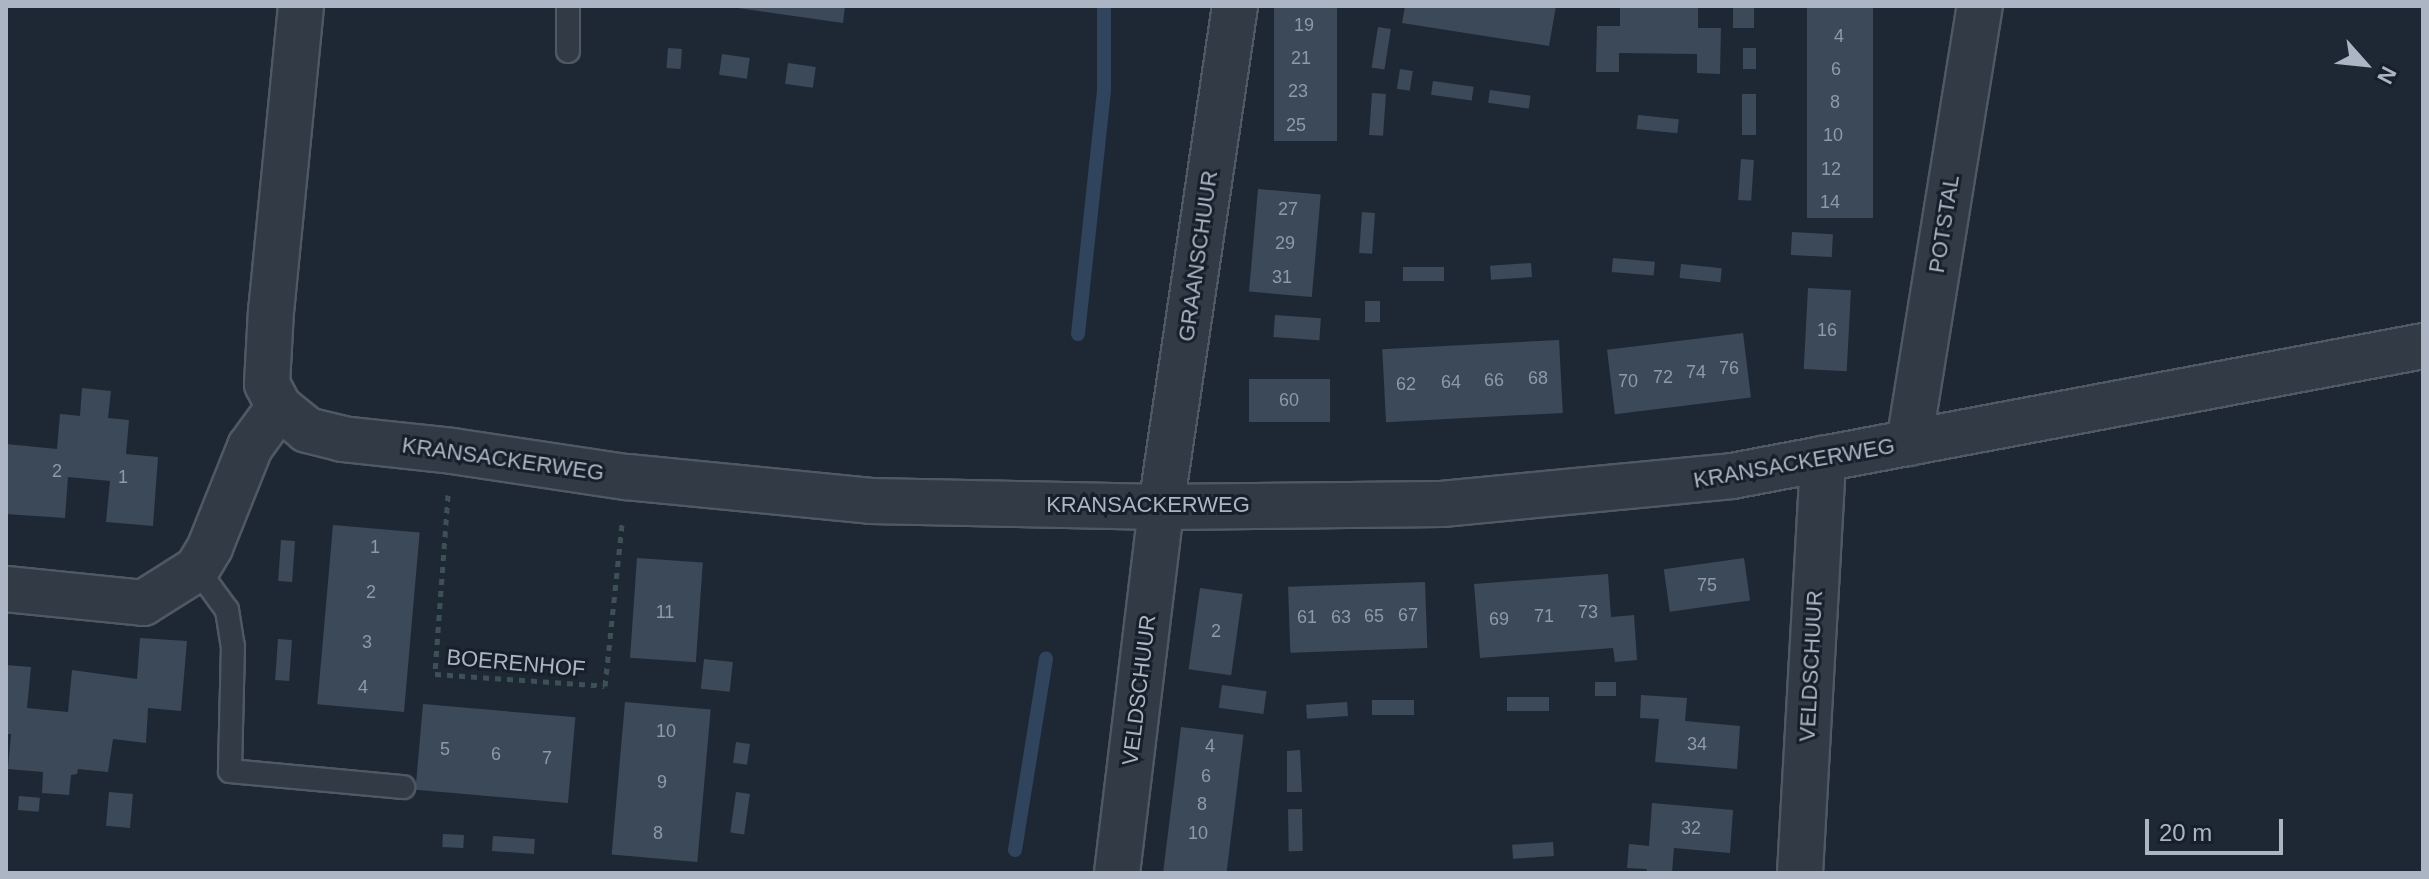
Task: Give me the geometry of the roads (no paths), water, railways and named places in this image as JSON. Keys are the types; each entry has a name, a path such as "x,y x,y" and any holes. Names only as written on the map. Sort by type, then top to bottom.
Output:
{"street":[{"path":"6,589 143,603 197,569 210,547 250,447 279,407 267,384 268,342 301,6"},
{"name":"GRAANSCHUUR","path":"1161,507 1235,6"},
{"name":"POTSTAL","path":"1909,443 1980,6"},
{"name":"KRANSACKERWEG","path":"279,407 307,430 342,439 452,451 627,477 871,501 1161,507 1442,504 1732,476 2423,346"},
{"name":"VELDSCHUUR","path":"1800,873 1823,459"},
{"name":"VELDSCHUUR","path":"1117,873 1161,507"}],"lane":[{"path":"568,6 568,51"},
{"path":"197,569 227,610 233,646 230,771 403,787"}],"waterway":[{"path":"1078,334 1104,90 1104,6"},
{"path":"1015,850 1046,658"}]}
